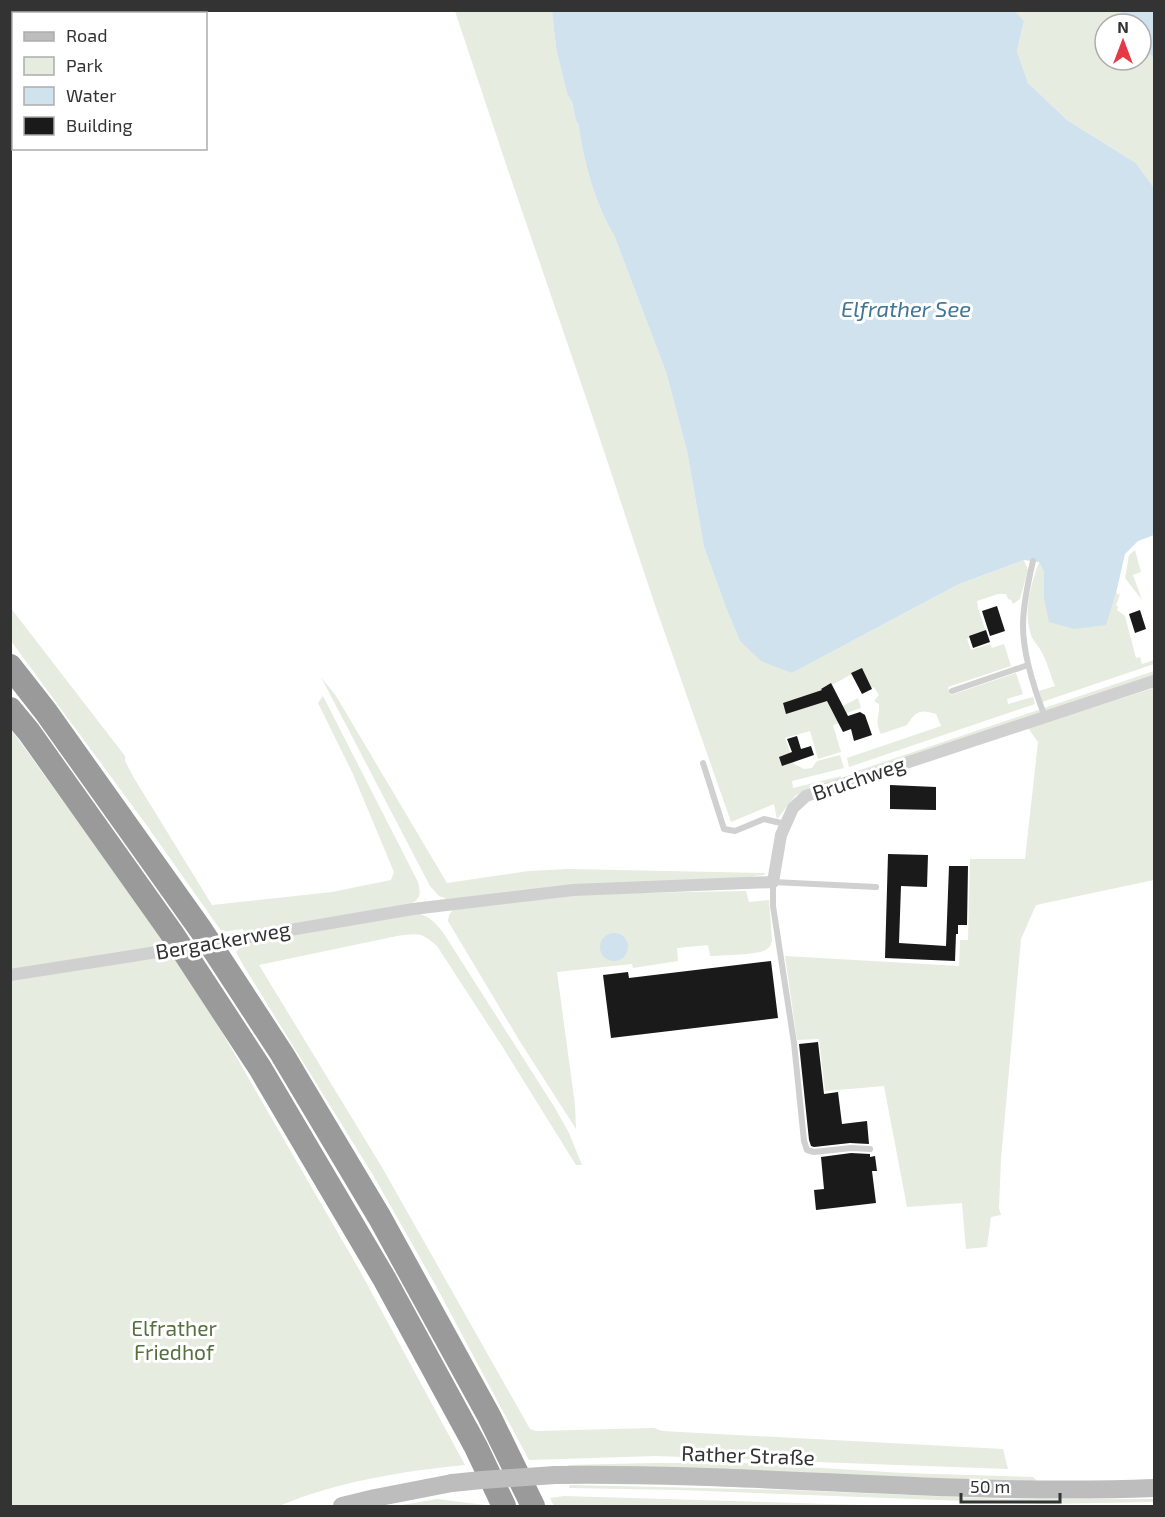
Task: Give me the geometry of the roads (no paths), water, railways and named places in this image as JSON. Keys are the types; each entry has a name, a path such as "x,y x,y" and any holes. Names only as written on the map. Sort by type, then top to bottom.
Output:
{"highway":[{"path":"10,666 46,711 201,930 282,1054 386,1228 489,1416 533,1506"},
{"path":"10,709 29,732 173,935 260,1068 385,1280 476,1447 504,1506"}],"main road":[{"name":"Rather Straße","path":"342,1506 452,1483 555,1475 654,1475 998,1488 1155,1488"}],"street":[{"name":"Bruchweg","path":"773,882 781,835 793,808 806,796 1155,681"},
{"name":"Bergackerweg","path":"10,975 434,906 573,890 773,882"}],"lane":[{"path":"1033,561 1025,595 1023,627 1028,665 1045,717"},
{"path":"952,690 1028,665"},
{"path":"702,763 724,829 735,831 764,819 786,825"},
{"path":"870,1149 851,1148 814,1152 807,1150 804,1141 794,1043 773,906 773,882 876,887"}],"water":[{"name":"Elfrather See","path":"1014,10 1024,21 1017,51 1028,83 1067,120 1136,163 1154,188 1154,535 1138,541 1125,554 1106,625 1074,629 1049,622 1044,598 1044,572 1039,562 1024,560 959,584 792,673 761,661 740,641 704,547 687,451 666,372 591,181 578,123 567,93 556,48 552,11"},
{"path":"1154,11 1154,59 1153,12 1120,12"},
{"path":"614,933 624,937 628,947 624,957 614,961 604,957 600,947 604,937"}],"park label":[{"name":"Elfrather Friedhof","path":"174,1341"}]}
